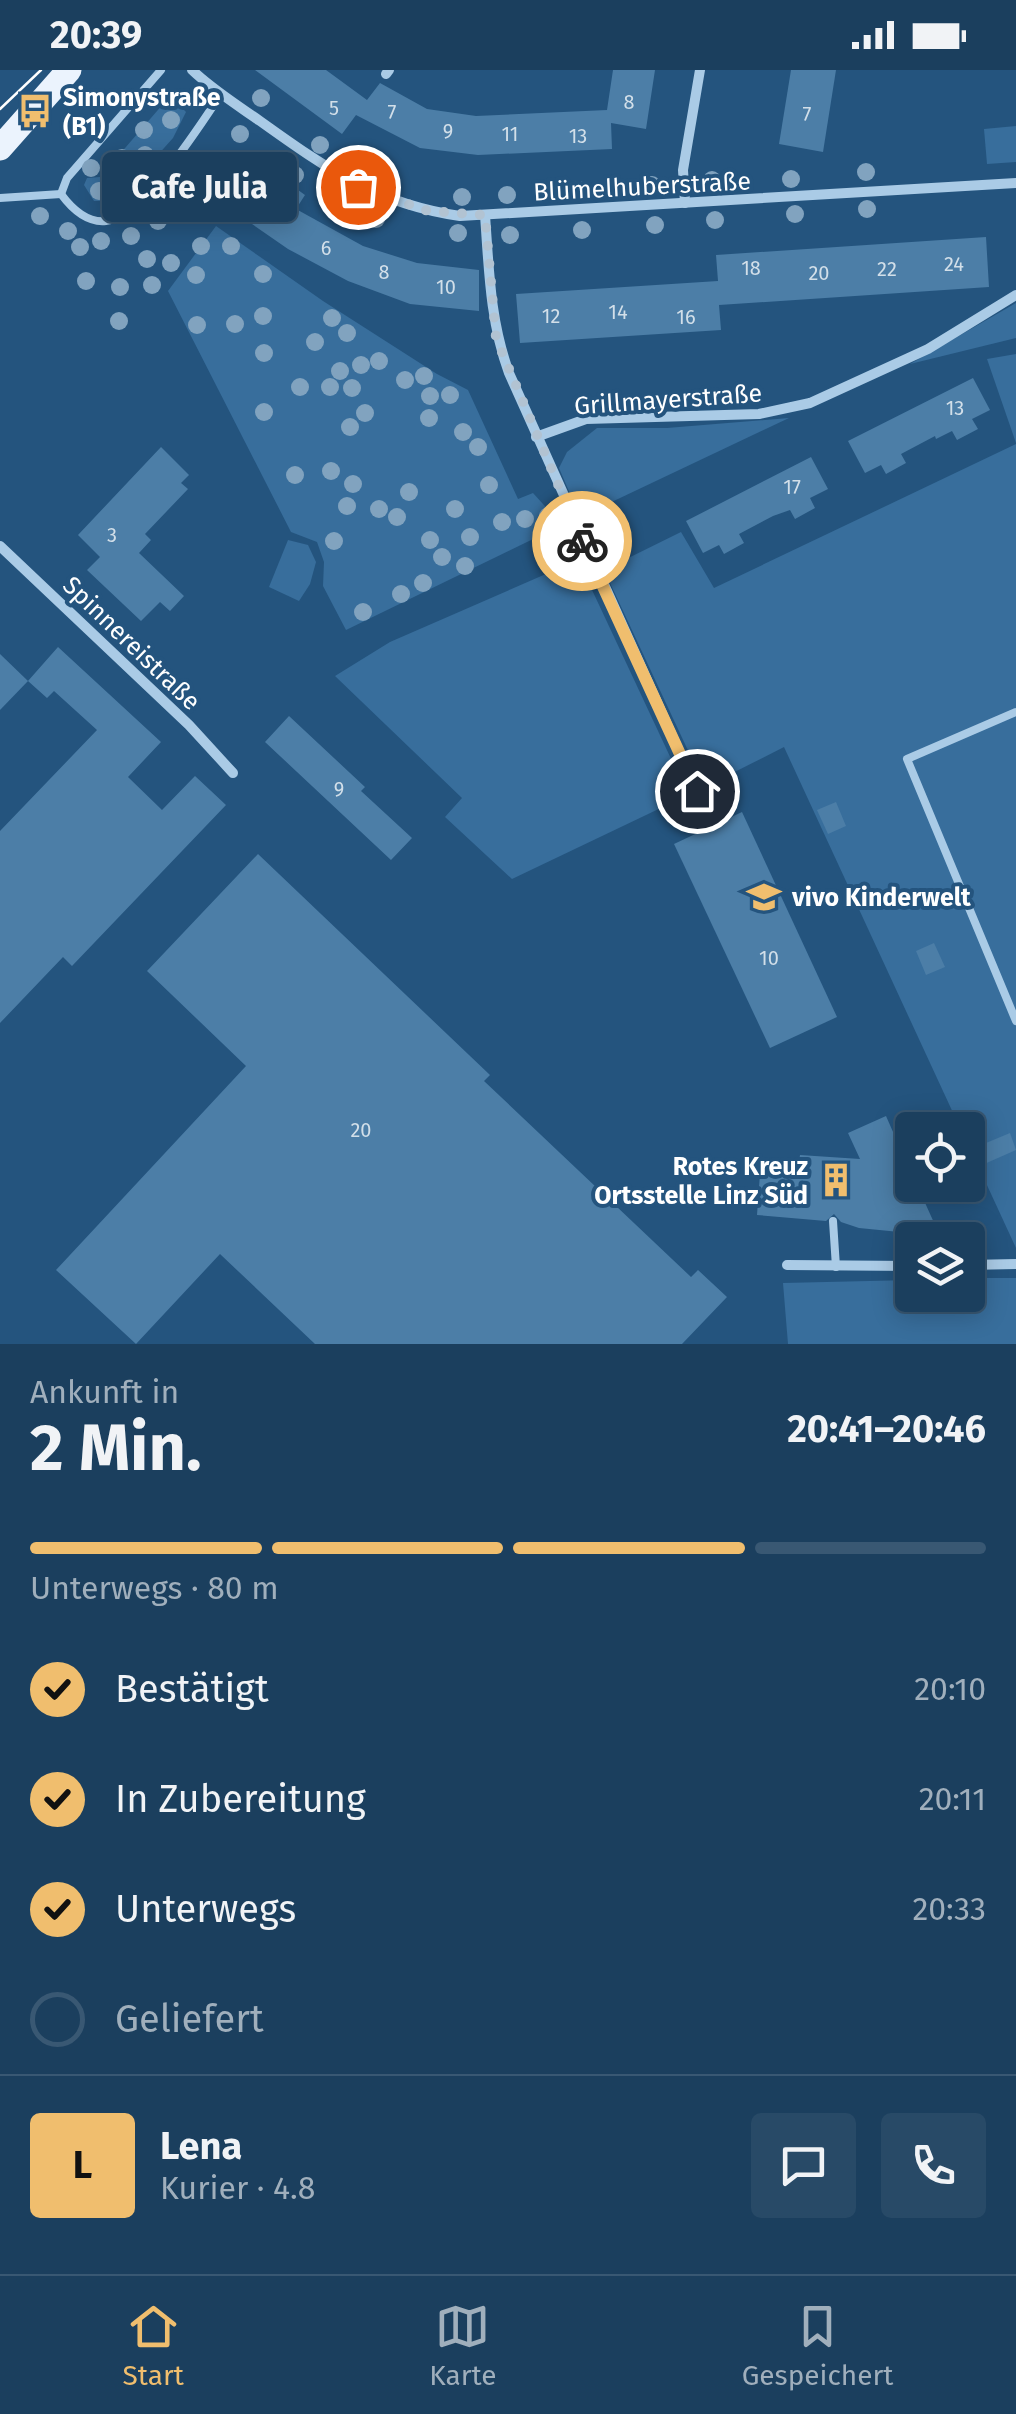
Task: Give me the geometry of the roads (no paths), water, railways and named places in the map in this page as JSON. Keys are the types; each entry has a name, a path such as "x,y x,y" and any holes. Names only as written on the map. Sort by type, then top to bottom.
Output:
{"main road":[{"path":"0,148 69,70"}],"street":[{"name":"Blümelhuberstraße","path":"192,70 220,94 358,187 428,211 485,215 1016,183"},
{"path":"684,203 683,170 700,70"},
{"path":"485,215 496,338 536,438 697,791"},
{"name":"Grillmayerstraße","path":"536,438 586,419 759,414 810,404 928,349 1016,295"},
{"name":"Spinnereistraße","path":"0,546 189,725 233,773"},
{"path":"985,1265 1016,1264"},
{"path":"787,1265 895,1266"}],"lane":[{"path":"61,194 67,178 161,70"},
{"path":"61,194 80,215 94,220 107,221 130,210 220,94"},
{"path":"0,198 61,194"},
{"path":"1016,712 907,759 1016,1021"},
{"path":"833,1221 836,1266"}],"tram line":[{"path":"0,109 41,70"}],"place":[{"name":"Simonystraße (B1)","path":"35,111"},
{"name":"Cafe Julia","path":"358,187"},
{"name":"vivo Kinderwelt","path":"764,897"},
{"name":"Rotes Kreuz Ortsstelle Linz Süd","path":"836,1180"}]}
